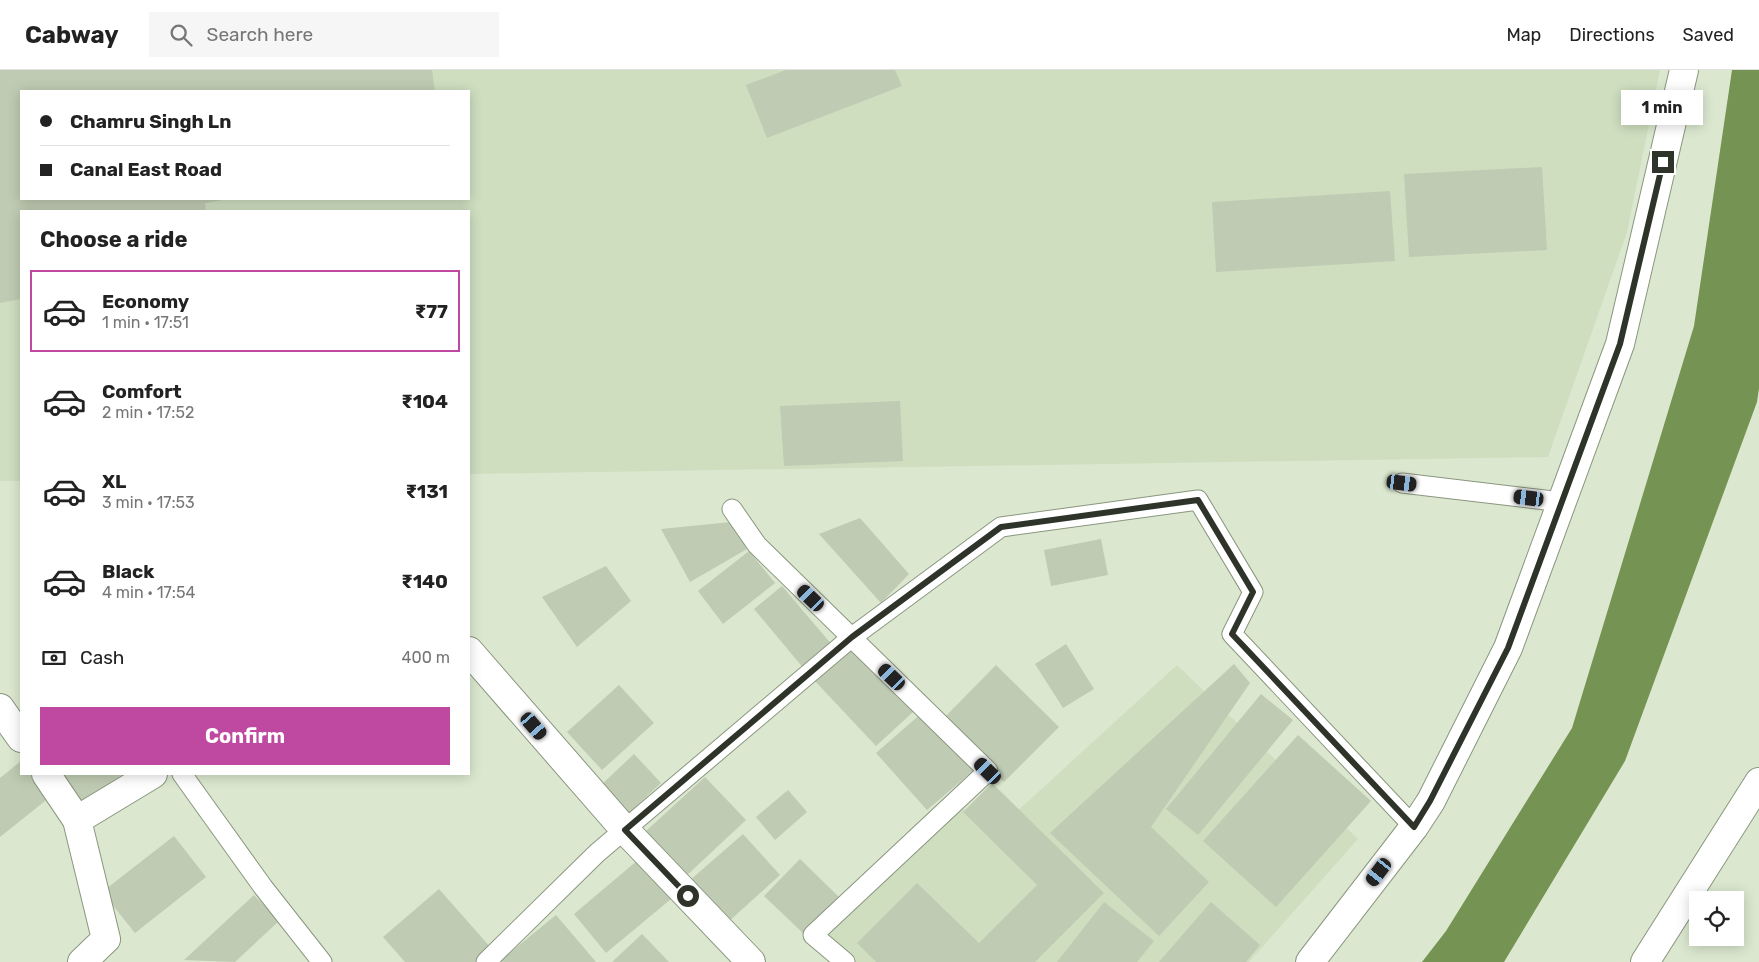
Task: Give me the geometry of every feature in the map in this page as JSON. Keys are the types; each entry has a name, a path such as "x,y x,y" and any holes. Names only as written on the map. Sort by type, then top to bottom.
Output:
{"street":[{"path":"1310,962 1414,827 1430,801 1508,648 1620,344 1684,70"},
{"path":"470,652 625,830 751,962"},
{"path":"0,708 20,737"},
{"path":"47,775 77,820 106,938 82,962"},
{"path":"77,820 150,775"},
{"path":"1645,962 1759,782"}],"lane":[{"path":"1402,483 1562,502"},
{"path":"486,962 597,853 852,637 1001,527 1198,500 1253,592 1232,634 1414,827"},
{"path":"732,509 757,545 988,771 813,935 845,962"},
{"path":"183,775 263,887 322,962"}],"shaded area":[{"path":"0,70 1660,70 1627,232 1548,457 470,474 470,210 20,210 20,481 0,481"},
{"path":"1732,70 1759,70 1759,388 1757,402 1625,761 1504,962 1422,962 1446,931 1572,728 1694,326"},
{"path":"1177,665 1358,839 1249,962 834,962 806,933 936,805 1012,816"}],"building":[{"path":"0,70 432,70 435,90 20,90 20,200 223,200 205,203 206,210 20,210 20,299 0,303"},
{"path":"786,70 895,70 902,86 767,138 746,85"},
{"path":"1542,167 1547,250 1409,257 1404,174"},
{"path":"1390,191 1395,261 1216,272 1212,202"},
{"path":"900,401 903,461 784,466 780,406"},
{"path":"860,518 909,574 881,603 819,534"},
{"path":"731,522 747,549 690,582 661,529"},
{"path":"1101,539 1108,575 1051,586 1044,550"},
{"path":"749,551 775,583 723,624 698,591"},
{"path":"606,566 631,601 577,647 542,597"},
{"path":"782,586 833,646 805,670 754,609"},
{"path":"1066,644 1094,689 1063,708 1035,664"},
{"path":"851,646 913,712 876,746 814,680"},
{"path":"1234,664 1250,683 1151,827 1209,882 1159,936 1050,833"},
{"path":"996,665 1059,727 1004,782 941,721"},
{"path":"619,685 654,723 602,770 567,732"},
{"path":"1261,694 1293,720 1198,835 1166,809"},
{"path":"923,712 974,770 927,810 876,753"},
{"path":"1298,735 1371,801 1276,907 1203,841"},
{"path":"634,754 661,783 626,816 599,787"},
{"path":"20,762 20,775 33,775 50,797 0,837 0,778"},
{"path":"50,775 122,775 73,808"},
{"path":"705,777 746,820 686,876 645,832"},
{"path":"992,783 1104,893 1035,962 876,962 857,943 917,883 979,943 1037,885 963,812"},
{"path":"788,790 807,812 775,840 756,817"},
{"path":"743,834 780,875 726,924 688,882"},
{"path":"174,836 206,877 135,933 102,892"},
{"path":"800,859 841,899 805,935 764,896"},
{"path":"638,860 671,899 606,953 574,914"},
{"path":"439,889 491,948 475,962 405,962 383,937"},
{"path":"254,895 279,921 235,962 184,960"},
{"path":"1104,902 1154,941 1137,962 1057,962"},
{"path":"1211,902 1260,945 1246,962 1159,962"},
{"path":"556,915 596,962 503,962 501,960"},
{"path":"642,934 669,962 612,962"}],"route":[{"path":"688,896 625,830 852,637 1001,527 1198,500 1253,592 1232,634 1414,827 1430,801 1508,648 1620,344 1663,162"}]}
